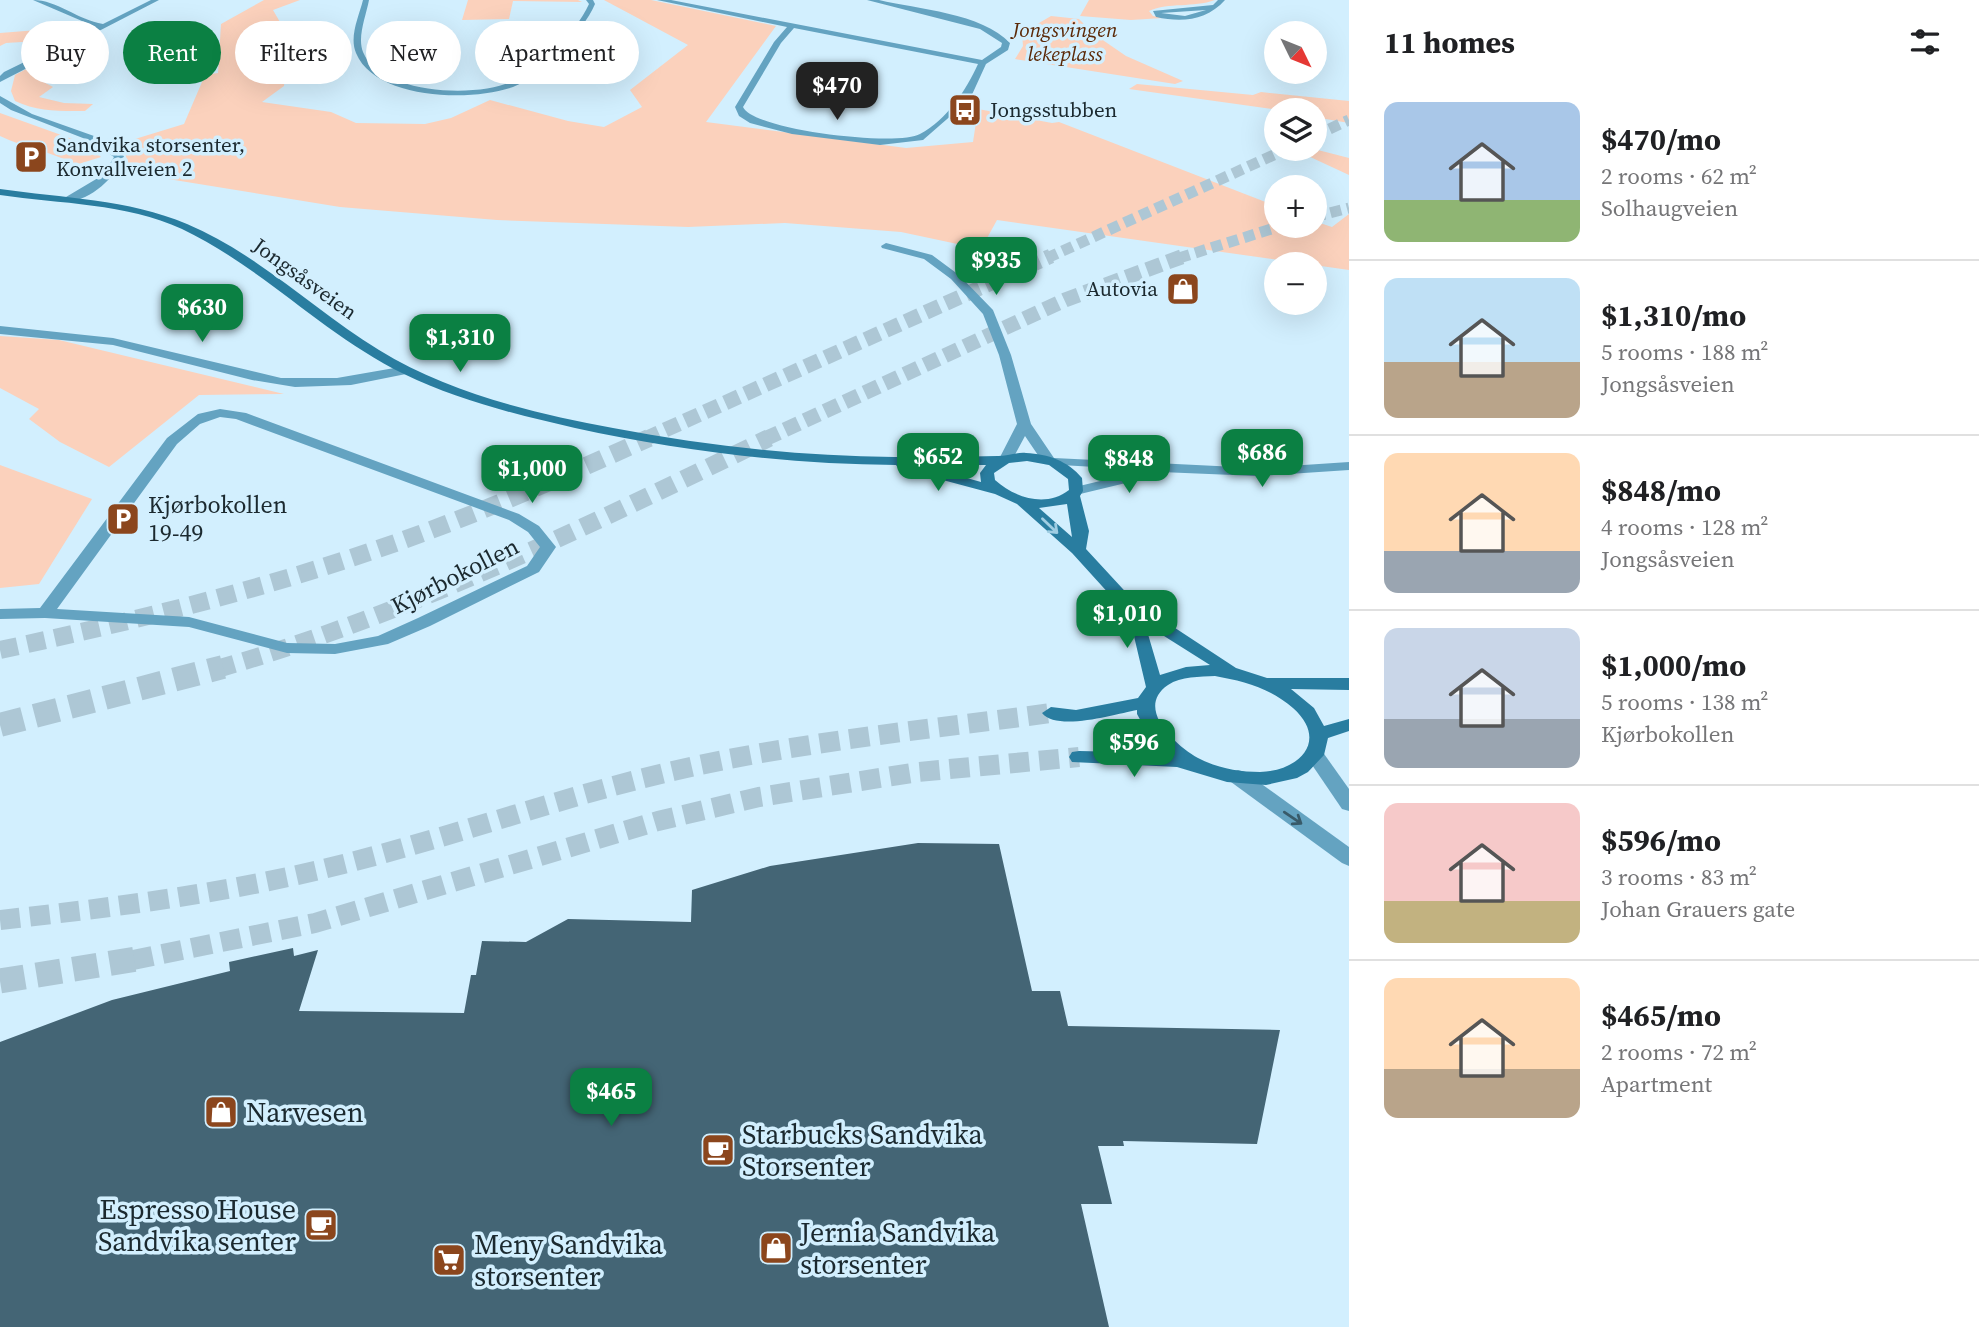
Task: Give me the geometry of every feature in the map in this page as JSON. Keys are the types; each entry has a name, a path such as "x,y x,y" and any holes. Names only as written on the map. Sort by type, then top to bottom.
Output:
{"street":[{"path":"36,0 59,8 82,21"},
{"path":"109,23 156,0"},
{"path":"366,0 357,49 362,61 380,75 400,85 431,92 464,94 499,89 523,79 585,18 592,4 589,0"},
{"path":"660,0 984,63"},
{"path":"793,25 778,42 740,107 742,114 752,121 792,131 880,142 923,136 967,97 984,63 1005,48 1006,43 1002,37 969,23 870,0"},
{"path":"1219,3 1187,19 1159,15 1157,11 1219,3"},
{"path":"0,80 21,67"},
{"path":"0,99 11,108 107,145 119,156 116,167 106,179 70,200"},
{"name":"Jongsåsveien","path":"0,192 22,197"},
{"name":"Jongsåsveien","path":"0,199 22,197 70,200 153,215 194,231 235,254 351,339 406,370 497,404 642,438 754,453 890,461 1004,460 1027,457 1051,462"},
{"path":"886,246 928,257 942,266 989,313 1005,355 1024,424 1051,462 1071,472 1077,485 1074,493 1081,531 1078,550"},
{"path":"0,330 59,331 129,343 291,383 320,384 357,380 406,370"},
{"name":"Kjørbokollen","path":"0,614 45,613 189,622 286,648 335,649 382,640 424,622 533,569 548,547 541,534 514,517 241,416 215,412 204,414 172,441 45,613"},
{"path":"995,490 988,481 987,473 992,466 1004,460 1024,424"},
{"name":"Jongsåsveien","path":"890,461 995,490 1022,501"},
{"path":"1051,462 1257,472 1349,466"},
{"path":"1022,501 1051,503 1104,482 1175,469"},
{"path":"1022,501 1078,550 1128,605 1231,671"},
{"path":"1051,713 1076,716 1150,694 1167,677 1185,671 1231,671 1266,682 1291,697 1309,715 1318,734 1315,756 1303,768 1286,775 1263,779 1238,777 1191,762 1170,749 1155,733 1147,717 1150,694 1145,644 1128,605"},
{"path":"1266,682 1349,684"},
{"path":"1318,734 1349,725"},
{"path":"1315,756 1349,804"},
{"path":"1079,757 1191,762"},
{"path":"1238,777 1349,858"}],"green space":[{"path":"264,0 300,0 273,10 279,21 235,21 235,84 284,84 262,102 331,112 356,123 425,124 451,118 490,100 568,121 604,127 642,107 630,90 688,45 604,0 651,0 776,26 706,122 906,148 973,142 978,109 1059,122 1264,201 1264,238 1327,238 1327,225 1332,227 1349,214 1349,270 1327,267 1327,252 1264,252 1264,258 997,220 981,249 901,232 785,223 688,227 497,220 340,207 131,173 122,143 184,124 201,84 221,84 221,24"},
{"path":"468,0 582,2 513,1 509,19 462,20"},
{"path":"1089,0 1215,0 1157,8 1149,11 1153,16 1163,18 1131,20 1080,16"},
{"name":"Jongsvingen lekeplass","path":"1051,16 1079,19 1094,34 1126,56 1183,81 1175,84 1015,59 1023,46 1022,33"},
{"path":"21,31 21,42 0,46 0,33"},
{"path":"21,72 21,84 47,84 53,87 39,97 64,103 93,104 85,111 58,111 15,101 11,91 15,75"},
{"path":"1137,84 1253,95 1261,92 1320,98 1264,98 1264,108 1129,89"},
{"path":"1327,99 1349,101 1349,123 1327,119"},
{"path":"0,113 89,145 101,157 69,167 73,163 0,136"},
{"path":"1327,152 1349,158 1349,175 1319,161 1327,161"},
{"path":"0,336 59,340 284,394 199,395 109,467 60,442 29,419 39,409 0,388"},
{"path":"0,465 92,499 39,584 0,588"}],"building":[{"path":"918,843 999,844 1032,991 1060,991 1068,1026 1280,1030 1257,1144 1123,1141 1124,1146 1098,1146 1112,1204 1081,1204 1109,1327 0,1327 0,1042 112,1000 230,971 229,962 293,948 294,956 318,950 299,1011 464,1013 471,975 476,975 482,941 526,942 568,919 691,922 692,890 770,866"}],"tunnel":[{"path":"1327,130 1349,120"},
{"path":"1047,258 1264,159"},
{"path":"1327,214 1349,208"},
{"path":"1179,258 1264,231"},
{"path":"645,439 1051,256"},
{"path":"765,439 1065,300 1184,256"},
{"path":"0,650 186,606 324,567 476,513 649,438"},
{"path":"217,669 289,647 429,595 566,535 769,438"},
{"path":"0,725 223,667"},
{"path":"0,920 161,900 280,879 408,847 628,782 720,761 861,738 1051,713"},
{"path":"142,958 315,923 658,821 759,797 918,772 1079,757"},
{"path":"0,981 142,958"},
{"path":"133,960 142,958"}],"place":[{"name":"Jongsstubben","path":"965,110"},
{"name":"Sandvika storsenter, Konvallveien 2","path":"31,157"},
{"name":"Autovia","path":"1183,289"},
{"name":"Kjørbokollen 19-49","path":"123,519"},
{"name":"Narvesen","path":"221,1112"},
{"name":"Starbucks Sandvika Storsenter","path":"718,1150"},
{"name":"Espresso House Sandvika senter","path":"321,1225"},
{"name":"Jernia Sandvika storsenter","path":"776,1248"},
{"name":"Meny Sandvika storsenter","path":"449,1260"}]}
